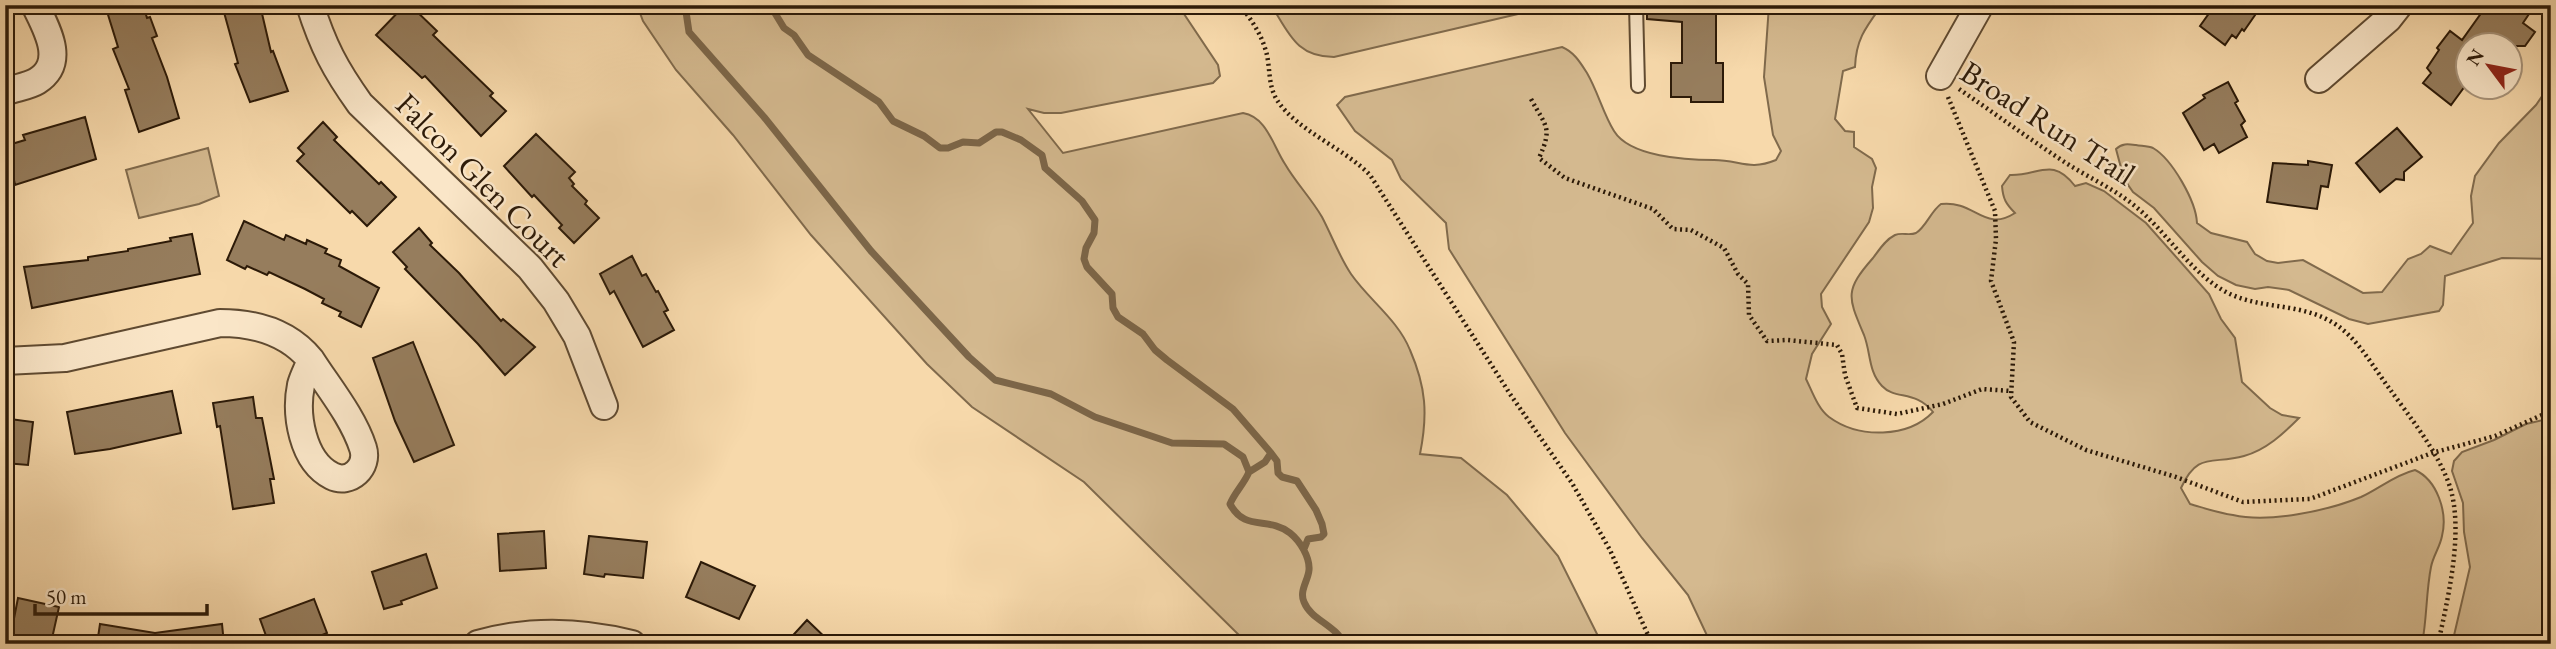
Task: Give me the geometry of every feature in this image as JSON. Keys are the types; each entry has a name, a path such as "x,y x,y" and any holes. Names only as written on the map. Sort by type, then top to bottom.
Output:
{"street":[{"path":"5,92 37,82 47,72 53,59 53,45 35,5"},
{"name":"Falcon Glen Court","path":"310,5 322,43 341,78 360,104 530,268 556,301 584,351 604,406"},
{"path":"1940,76 1980,5"},
{"path":"2319,79 2388,19 2399,5"},
{"path":"5,361 65,358 220,323 267,328 288,339 311,360"},
{"path":"478,644 539,633 565,632 632,644"}],"lane":[{"path":"1636,5 1638,86"}],"path":[{"path":"1240,5 1252,21 1265,48 1270,85 1276,99 1289,115 1356,160 1370,175 1510,394 1572,483 1610,550 1652,644"},
{"name":"Broad Run Trail","path":"1940,76 1995,211 1996,239 1991,281 2014,342 2011,391"},
{"name":"Broad Run Trail","path":"1940,76 2064,162 2121,196 2160,229 2203,274 2228,293 2296,308 2327,319 2347,331 2393,393 2432,453 2450,488 2455,528 2438,644"},
{"path":"1531,99 1547,128 1548,138 1539,158 1565,178 1653,209 1673,229 1691,229 1724,248 1738,274 1748,284 1749,315 1767,341 1838,345 1857,408 1896,414 1943,404 1982,389 2011,391 2011,397 2030,422 2086,450 2176,477 2244,502 2310,499 2432,453 2495,436 2551,411"}],"shaded area":[{"path":"637,5 1178,5 1218,65 1220,76 1213,83 1061,113 1028,109 1063,153 1243,113 1258,120 1289,171 1322,217 1351,274 1405,339 1419,376 1424,401 1420,454 1461,458 1507,495 1558,556 1602,644 1248,644 1084,482 972,407 927,364 811,235 733,135 676,70 643,21"},
{"path":"1271,5 1535,5 1531,10 1518,14 1334,57 1321,56 1302,48 1289,34"},
{"path":"1769,5 1882,5 1860,41 1855,67 1843,71 1835,119 1845,131 1854,132 1854,147 1872,159 1876,168 1872,187 1873,208 1869,222 1821,294 1822,307 1831,324 1812,354 1806,379 1825,414 1854,429 1883,432 1910,427 1933,412 1920,401 1887,390 1877,380 1852,303 1853,287 1857,279 1888,240 1898,234 1916,233 1941,204 1963,207 1987,218 2004,218 2015,213 2009,207 2002,191 2002,186 2010,175 2045,170 2059,172 2075,186 2086,183 2104,191 2146,223 2209,294 2221,319 2235,338 2242,382 2270,408 2282,415 2299,418 2260,450 2244,456 2200,464 2187,476 2181,488 2190,504 2247,517 2280,517 2347,502 2415,470 2429,481 2442,507 2443,527 2431,567 2422,644 1711,644 1688,595 1642,538 1565,433 1449,249 1446,223 1401,179 1392,160 1355,131 1337,105 1345,97 1562,47 1579,61 1587,73 1614,131 1632,146 1645,152 1674,158 1759,165 1776,160 1781,151 1773,135 1764,77"},
{"path":"2551,83 2551,259 2502,258 2445,276 2443,305 2439,311 2368,324 2349,319 2289,290 2268,287 2255,289 2236,285 2218,276 2154,208 2133,192 2124,179 2116,149 2130,144 2151,147 2160,153 2188,193 2197,223 2211,233 2247,242 2255,254 2267,261 2278,263 2303,260 2363,293 2382,292 2408,259 2421,254 2430,246 2451,254 2473,223 2471,196 2475,176 2499,143 2536,105"},
{"path":"208,148 219,196 199,204 139,218 126,170"},
{"path":"2551,418 2551,644 2452,644 2470,567 2464,532 2463,503 2452,471 2454,461 2462,452 2526,424"}],"building":[{"path":"105,5 143,5 157,36 152,38 179,118 139,132 125,90 129,89 113,49 118,47"},
{"path":"222,5 260,5 271,52 273,51 288,91 250,102 235,64 238,63"},
{"path":"405,5 410,5 437,31 433,35 493,93 490,96 506,111 481,136 425,76 422,78 376,35"},
{"path":"1647,5 1716,5 1716,63 1723,63 1723,102 1691,102 1691,97 1671,97 1671,63 1682,63 1682,22 1647,19"},
{"path":"2215,5 2262,5 2244,31 2242,29 2236,38 2232,35 2225,45 2200,26"},
{"path":"2487,5 2535,5 2523,23 2535,32 2525,46 2524,32 2468,32"},
{"path":"2450,31 2454,34 2454,101 2451,105 2423,83 2431,73 2427,68 2439,50 2437,48"},
{"path":"2228,82 2245,121 2241,125 2247,137 2219,153 2214,144 2204,150 2183,113 2205,98 2203,95"},
{"path":"85,117 96,159 15,185 14,180 5,183 5,146 25,140 23,135"},
{"path":"323,122 337,137 334,140 396,197 367,226 297,161 304,154 298,148"},
{"path":"2397,128 2422,157 2404,172 2404,180 2396,179 2380,192 2356,163"},
{"path":"536,134 575,172 569,178 574,184 572,186 599,218 574,243 559,228 562,225 504,166"},
{"path":"2308,161 2332,165 2328,187 2321,186 2317,209 2267,202 2273,163 2308,165"},
{"path":"244,221 284,240 286,235 327,249 325,253 341,260 339,266 379,288 361,327 339,316 341,312 322,303 324,299 305,289 269,272 267,275 247,266 245,269 227,260"},
{"path":"419,228 432,243 430,245 501,321 503,319 535,347 505,375 405,269 407,267 393,252"},
{"path":"192,234 200,274 32,308 24,267 88,260 88,257 128,251"},
{"path":"632,256 642,276 646,274 656,292 658,291 668,310 664,312 674,330 643,347 614,291 610,294 600,274"},
{"path":"413,342 454,445 414,462 395,421 373,358"},
{"path":"172,391 181,433 75,454 67,412"},
{"path":"253,397 256,418 262,418 274,479 270,479 274,503 233,509 220,426 217,427 213,403"},
{"path":"10,419 33,422 28,465 5,463 5,424 10,424"},
{"path":"544,531 546,568 500,571 498,534"},
{"path":"589,536 647,542 643,578 584,574"},
{"path":"426,554 437,588 384,609 372,572"},
{"path":"701,562 755,586 739,619 686,597"},
{"path":"18,598 59,607 51,643 31,638 30,644 9,644"},
{"path":"314,599 327,633 301,644 269,644 260,619"},
{"path":"807,620 832,644 785,644"},
{"path":"100,624 155,633 222,624 224,644 97,644"}],"waterway":[{"path":"685,5 689,32 764,117 871,251 969,357 995,380 1051,394 1095,417 1172,443 1224,444 1243,457 1249,472 1230,504 1243,518 1282,528 1297,540 1309,565 1304,586 1304,602 1344,644"},
{"path":"770,5 784,28 794,35 808,55 879,102 893,121 924,136 940,148 963,142 979,143 996,132 1002,132 1021,140 1042,155 1045,168 1082,201 1095,220 1094,233 1084,259 1087,267 1112,294 1113,308 1118,317 1143,334 1167,360 1233,409 1271,453 1265,462 1249,472"},
{"path":"1271,453 1277,461 1278,473 1282,477 1297,481 1322,524 1324,534 1308,539 1304,549"}]}
